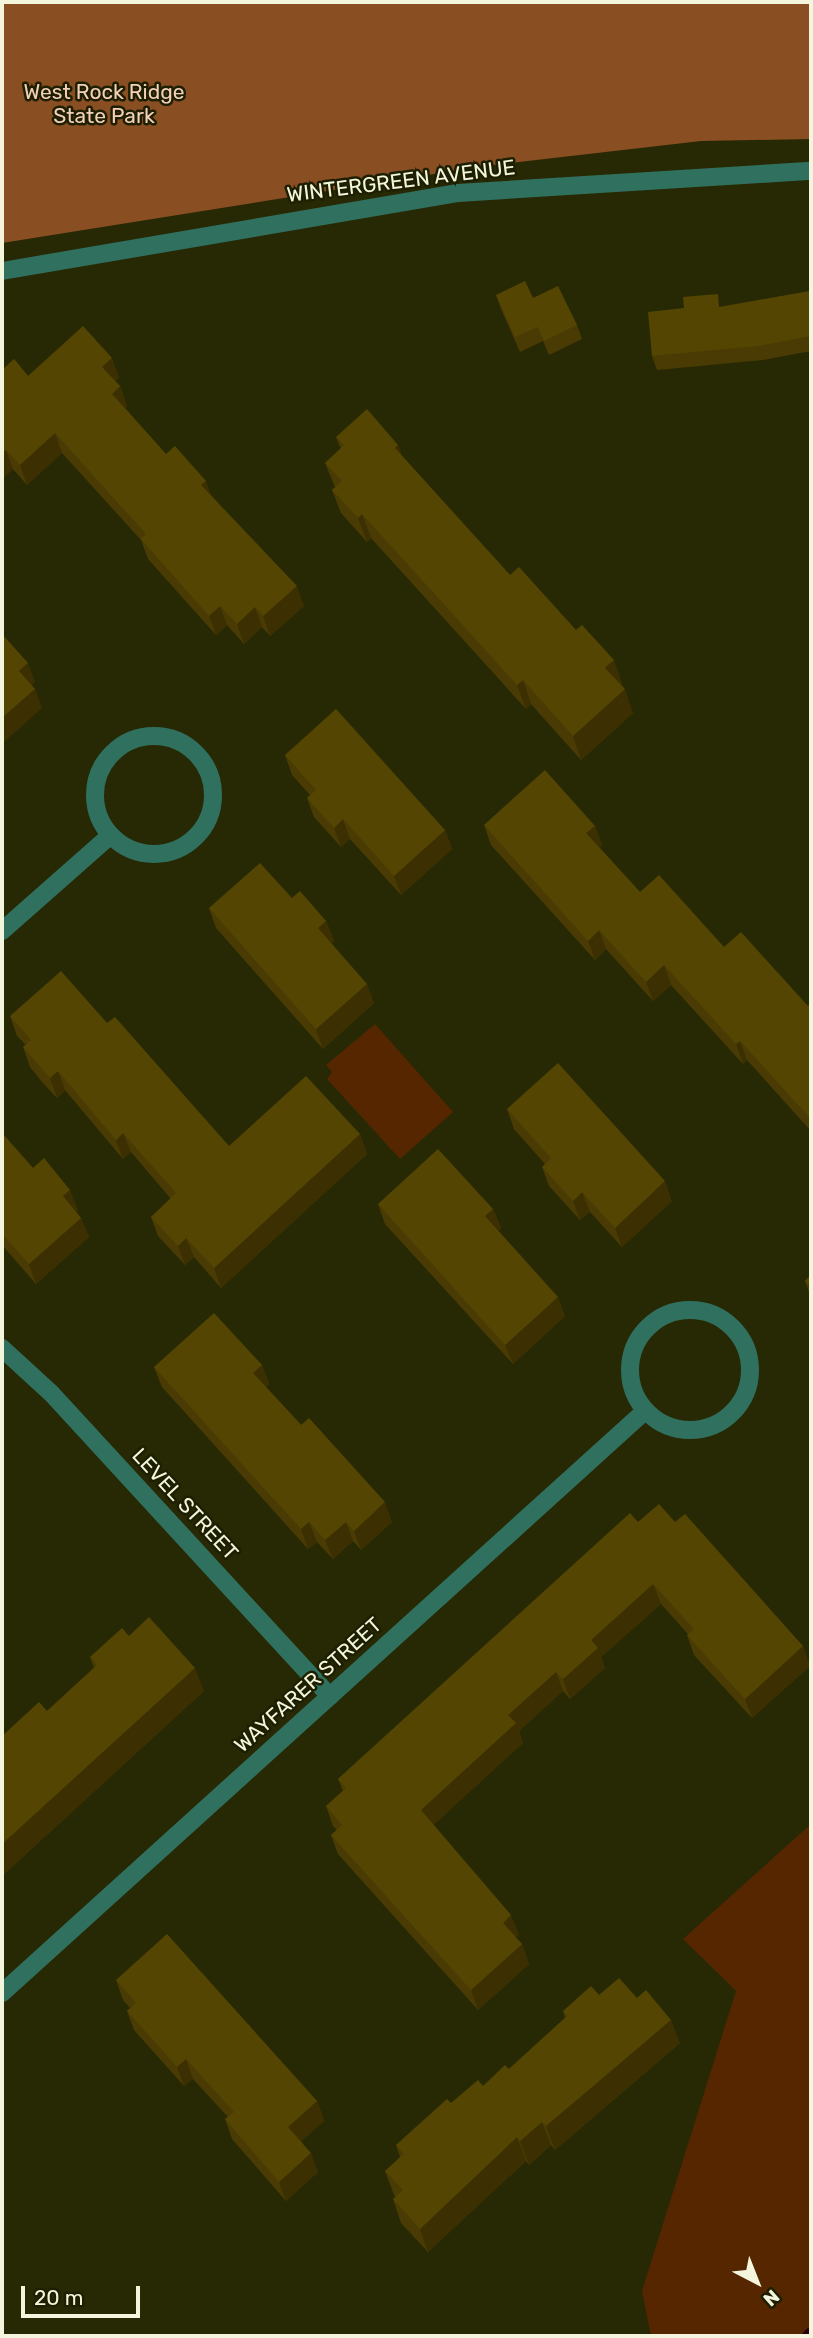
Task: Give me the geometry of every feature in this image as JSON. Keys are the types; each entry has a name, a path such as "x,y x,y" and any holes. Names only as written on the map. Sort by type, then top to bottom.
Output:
{"street":[{"name":"WINTERGREEN AVENUE","path":"2,271 458,193 811,171"},
{"path":"165,737 198,755 209,772 213,792 210,813 186,844 167,852 147,853 127,847 111,835 100,820 96,783 114,751 139,738 165,737"},
{"path":"2,931 111,835"},
{"path":"696,1310 731,1325 749,1356 748,1382 738,1406 725,1419 692,1431 675,1429 645,1411 633,1394 629,1373 632,1353 641,1334 656,1320 676,1311 696,1310"},
{"name":"LEVEL STREET","path":"2,1348 51,1393 330,1696"},
{"name":"WAYFARER STREET","path":"2,1993 645,1411"}],"shaded area":[{"path":"375,1024 453,1112 400,1159 327,1079 332,1072 326,1065"},
{"path":"811,1824 811,2336 651,2336 642,2291 736,1991 683,1939"}],"green space":[{"name":"West Rock Ridge State Park","path":"2,2 811,2 811,139 701,141 484,166 2,243"}],"building":[{"path":"525,281 533,298 558,286 577,325 544,341 538,327 515,337 496,295"},
{"path":"811,281 811,336 758,346 652,356 648,312 684,308 683,297 718,294 719,307 810,291"},
{"path":"83,326 112,358 102,367 120,386 112,394 166,454 175,446 206,481 201,485 297,586 263,616 255,607 237,624 220,606 209,616 141,539 146,534 55,433 20,465 6,450 2,453 2,370 14,359 28,376"},
{"path":"367,409 398,445 395,448 510,575 519,567 576,630 582,625 614,660 605,668 625,689 573,736 523,680 517,685 362,514 358,518 332,490 342,481 325,463 344,445 336,437"},
{"path":"2,634 28,663 19,671 35,689 2,718"},
{"path":"336,709 445,830 394,876 343,819 334,828 307,798 316,790 285,755"},
{"path":"545,770 595,826 586,833 640,892 659,875 724,947 741,932 808,1006 811,1003 811,1119 740,1041 736,1044 664,965 646,982 599,930 588,941 484,825"},
{"path":"260,863 292,898 300,891 326,921 318,928 367,984 316,1029 209,908"},
{"path":"61,971 107,1023 115,1017 229,1146 306,1076 360,1134 214,1268 186,1238 178,1246 151,1217 176,1193 123,1133 116,1140 58,1071 50,1078 23,1047 31,1040 10,1016"},
{"path":"558,1063 665,1181 615,1228 582,1192 573,1201 542,1167 551,1158 507,1109"},
{"path":"2,1133 33,1168 44,1158 70,1190 63,1196 81,1218 29,1264 2,1234"},
{"path":"438,1149 493,1209 485,1216 558,1297 505,1345 378,1204"},
{"path":"811,1275 811,1288 805,1281"},
{"path":"214,1313 262,1365 253,1373 301,1425 309,1418 385,1502 354,1531 346,1522 325,1540 309,1522 301,1529 154,1367"},
{"path":"659,1504 675,1522 685,1514 803,1646 745,1699 687,1635 694,1629 653,1584 591,1640 598,1648 563,1679 556,1672 508,1715 516,1723 421,1810 511,1915 503,1923 522,1944 471,1990 331,1835 342,1825 326,1806 346,1788 338,1779 630,1513 638,1522"},
{"path":"149,1617 195,1668 2,1844 2,1736 39,1702 47,1711 97,1665 90,1657 122,1628 129,1636"},
{"path":"167,1934 317,2101 288,2127 311,2153 279,2182 225,2119 234,2112 186,2059 177,2067 127,2011 136,2003 116,1980"},
{"path":"619,1978 637,1998 646,1990 671,2020 546,2126 542,2122 520,2141 517,2137 420,2229 393,2199 403,2190 385,2171 404,2154 396,2145 447,2099 451,2103 478,2080 483,2086 505,2065 509,2069 567,2016 563,2011 591,1986 599,1995"}],"waterway":[{"path":"808,2336 811,2333"}]}
